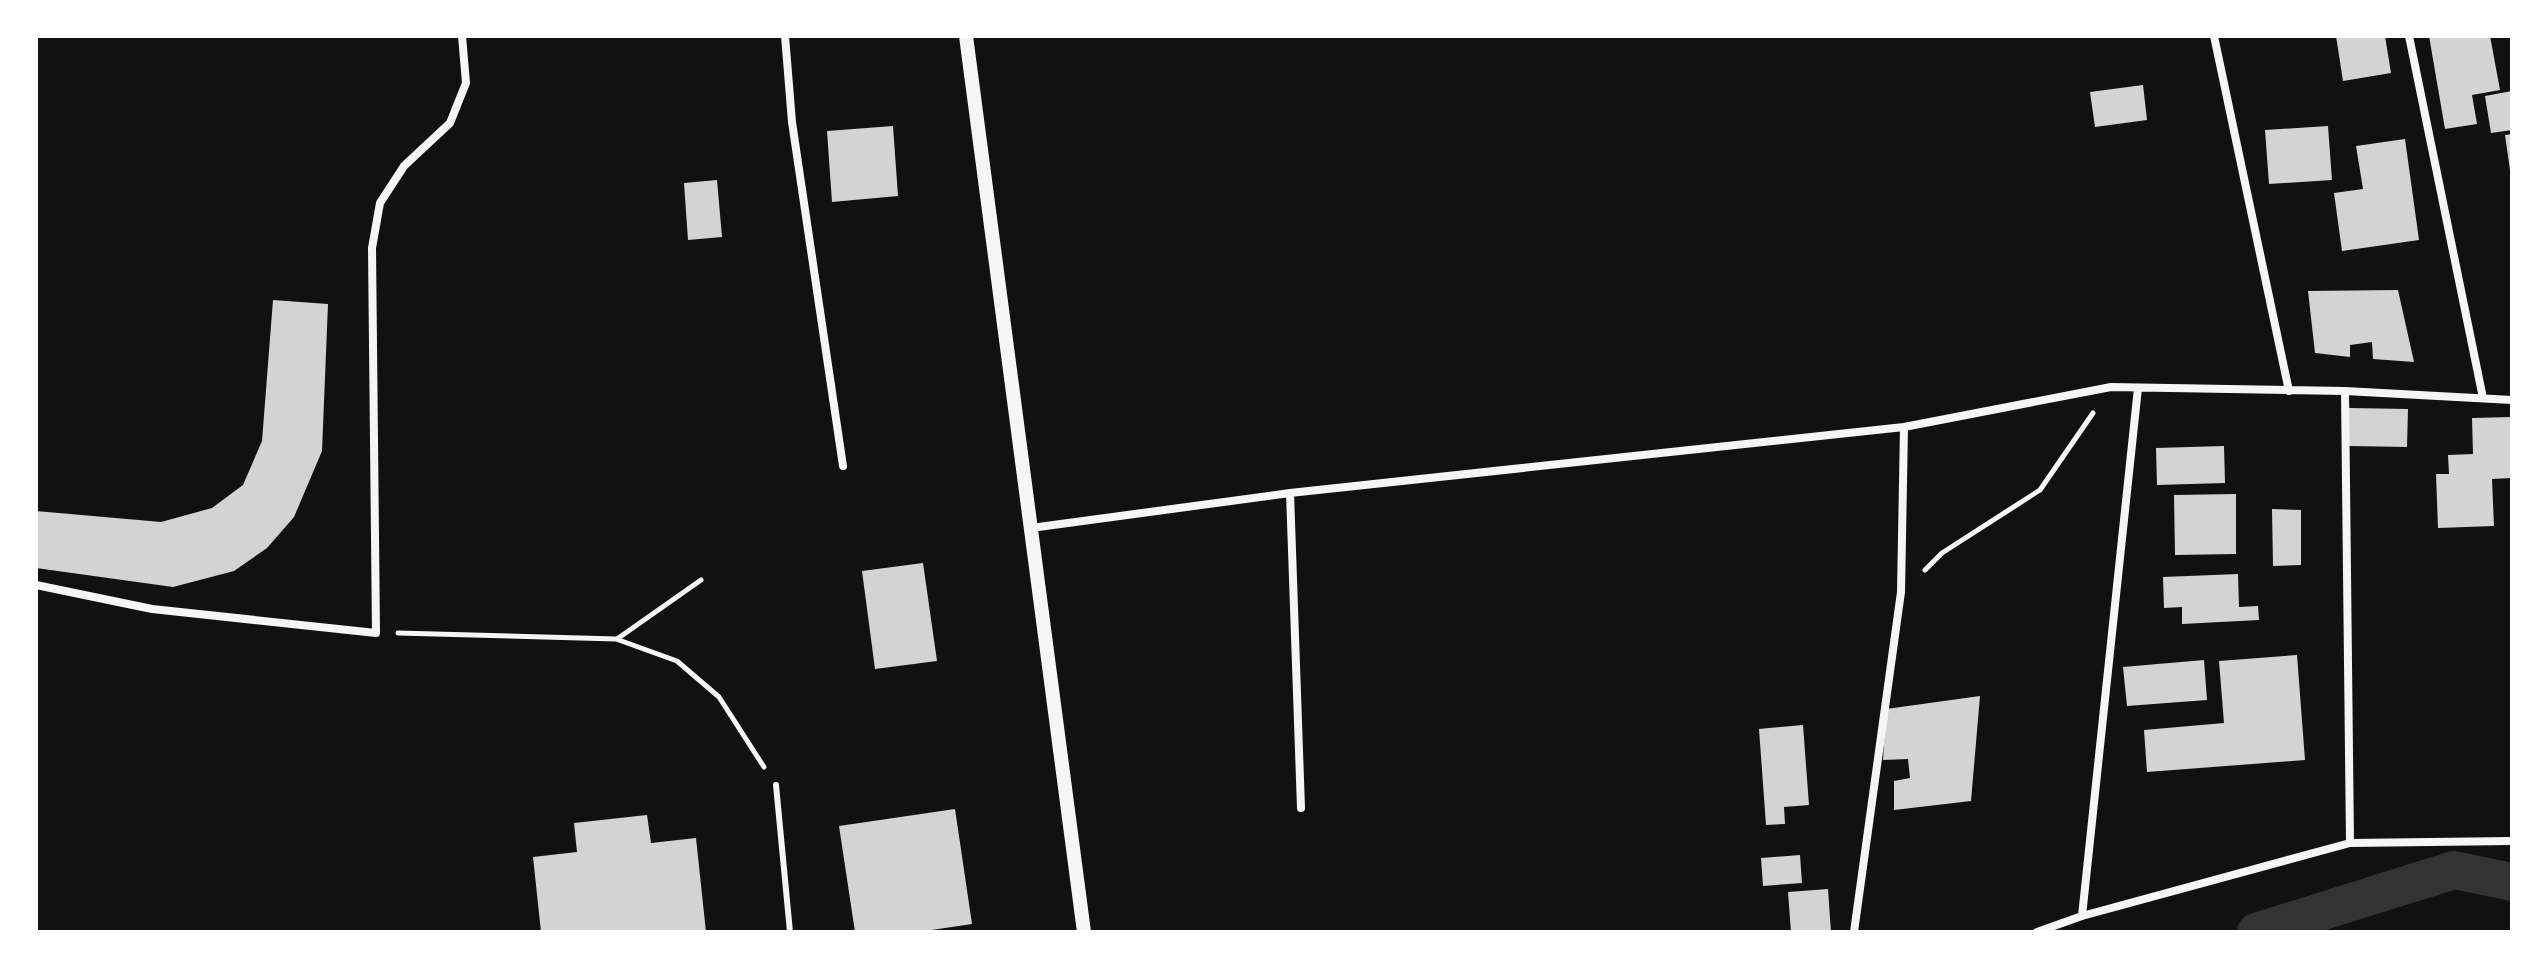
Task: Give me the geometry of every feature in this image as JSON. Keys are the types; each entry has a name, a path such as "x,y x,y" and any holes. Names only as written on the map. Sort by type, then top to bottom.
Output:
{"street":[{"path":"36,585 152,609 376,633 372,248 380,203 404,166 450,123 466,83 462,36"},
{"path":"785,36 792,122 843,466"},
{"path":"966,36 1084,932"},
{"path":"2214,36 2289,391"},
{"path":"2409,36 2483,398"},
{"path":"1031,528 1290,493 1904,427 2111,387 2345,391 2512,400"},
{"path":"2082,916 2138,388"},
{"path":"2345,391 2350,843"},
{"path":"1854,932 1901,592 1904,427"},
{"path":"1290,493 1301,808"},
{"path":"2037,932 2082,916 2350,843 2512,841"}],"lane":[{"path":"776,785 790,932"}],"path":[{"path":"1901,592 1942,553 2040,490 2111,387"},
{"path":"616,639 701,580"},
{"path":"376,633 616,639 677,661 719,697 776,785"}],"building":[{"path":"2336,36 2385,36 2391,73 2343,81"},
{"path":"2429,36 2490,36 2500,90 2472,95 2477,124 2445,129"},
{"path":"2143,85 2147,120 2095,127 2090,92"},
{"path":"2512,91 2512,130 2491,133 2485,96"},
{"path":"893,126 898,196 832,202 827,131"},
{"path":"2328,126 2332,180 2269,184 2265,130"},
{"path":"2512,134 2512,169 2510,170 2505,135"},
{"path":"2405,139 2419,240 2342,251 2334,193 2363,189 2356,146"},
{"path":"717,180 722,237 688,240 684,183"},
{"path":"2398,290 2414,362 2373,359 2372,342 2350,345 2350,357 2315,353 2308,291"},
{"path":"273,300 328,304 322,451 294,517 267,548 234,571 173,587 36,568 36,511 161,522 212,508 243,485 262,441"},
{"path":"2349,408 2408,409 2407,447 2349,446"},
{"path":"2512,417 2512,478 2492,479 2494,526 2438,528 2436,474 2449,474 2448,455 2473,454 2472,418"},
{"path":"2224,446 2225,483 2157,485 2156,448"},
{"path":"2236,494 2236,554 2175,555 2174,495"},
{"path":"2272,509 2301,510 2301,565 2273,566"},
{"path":"923,563 937,661 875,669 862,571"},
{"path":"2238,574 2239,607 2258,606 2259,620 2182,624 2182,607 2164,608 2163,577"},
{"path":"2297,655 2305,760 2147,772 2144,730 2224,723 2219,661"},
{"path":"2204,660 2207,700 2127,706 2123,667"},
{"path":"1980,696 1971,801 1894,810 1894,781 1910,778 1908,759 1883,760 1886,709"},
{"path":"1803,725 1809,805 1784,807 1785,824 1766,825 1759,729"},
{"path":"955,809 972,924 918,932 855,932 839,826"},
{"path":"647,815 651,843 696,838 706,932 541,932 533,857 577,852 574,823"},
{"path":"1800,855 1802,883 1763,886 1761,858"},
{"path":"1828,889 1831,932 1791,932 1788,892"}],"waterway":[{"path":"2256,932 2454,870 2512,882"}]}
